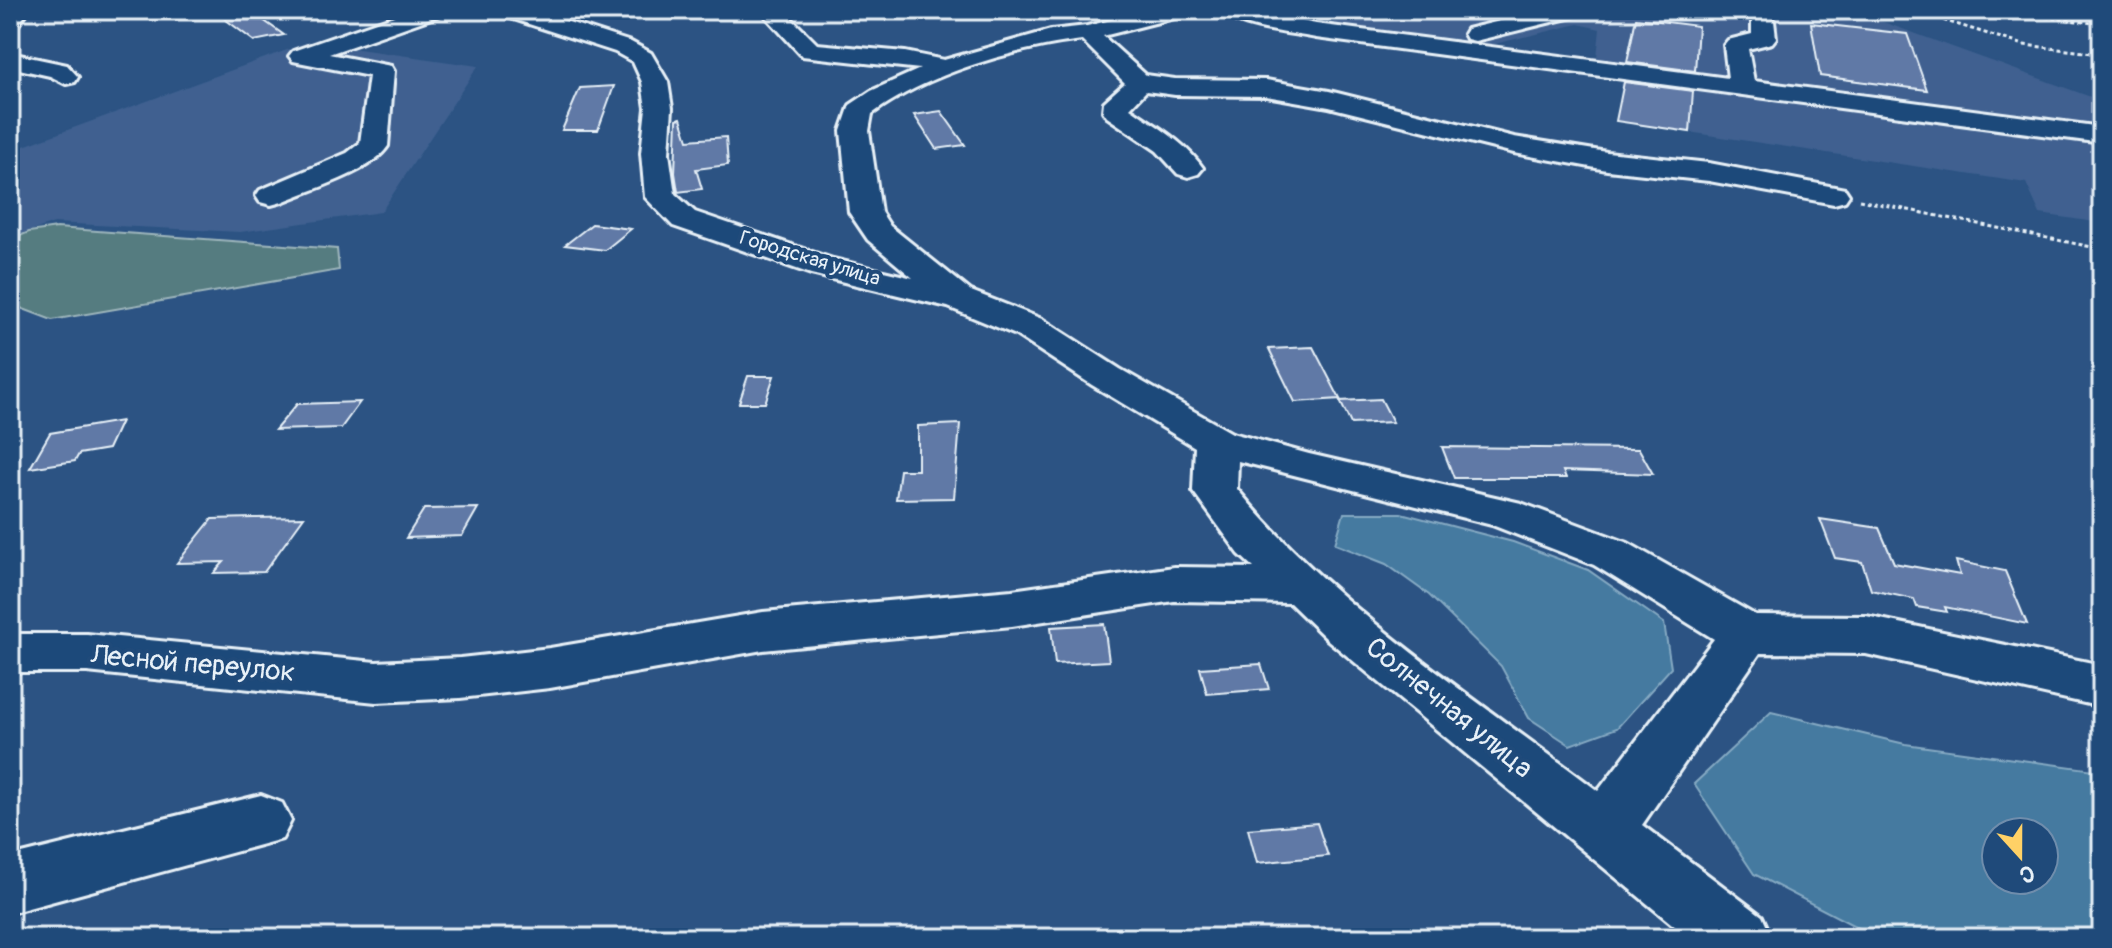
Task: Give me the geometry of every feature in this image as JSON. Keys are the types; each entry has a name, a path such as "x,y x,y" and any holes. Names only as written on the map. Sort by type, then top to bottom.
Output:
{"street":[{"path":"10,20 18,10"},
{"path":"271,196 357,159 374,146 382,71 301,56 432,10"},
{"name":"Городская улица","path":"509,10 623,47 643,58 655,82 659,108 655,153 660,197 684,219 823,267 960,299 1029,327 1106,377 1217,442 1302,466 1505,513 1611,554 1746,634"},
{"path":"771,10 810,51 905,59 945,67"},
{"path":"960,299 879,233 865,212 855,131 859,111 880,96 945,67 1051,37 1087,33 1178,10"},
{"path":"1231,11 1304,10"},
{"path":"1475,35 1493,10 1527,22"},
{"path":"1231,11 1316,31 1475,35 1571,23"},
{"path":"348,16 377,28"},
{"path":"1346,22 1376,16"},
{"path":"1742,88 1736,45 1764,38 1763,21"},
{"path":"1475,35 1527,22 1571,23"},
{"path":"1087,33 1138,82 1175,87 1266,88 1329,99 1514,145 1607,161 1709,172 1834,195"},
{"path":"1475,35 1742,88 2102,135"},
{"path":"10,60 58,70 66,77"},
{"path":"1138,82 1133,91 1117,102 1116,111 1167,145 1188,168"},
{"name":"Солнечная улица","path":"1217,442 1215,491 1256,543 1346,627 1739,938"},
{"name":"Лесной переулок","path":"10,653 87,653 376,682 460,678 550,668 763,631 1012,608 1174,584 1302,586"},
{"path":"1603,832 1746,634 1866,635 2102,686"},
{"path":"10,885 261,821"}],"path":[{"path":"1910,10 2024,45 2102,54"},
{"path":"1983,10 2102,24"},
{"path":"1834,195 2102,249"}],"shaded area":[{"path":"1341,10 1850,10 2102,101 2102,223 2040,214 2026,183 1616,121 1622,80 1595,76 1600,29 1578,24 1474,49 1347,32 1325,16 1344,12"},
{"path":"309,42 478,66 381,212 240,232 54,223 10,238 10,151"},
{"path":"1344,513 1401,513 1513,542 1588,570 1664,623 1671,668 1617,728 1570,745 1529,718 1501,666 1429,595 1386,564 1335,544"},
{"path":"1771,712 1905,744 2102,771 2102,938 1878,938 1754,874 1694,784"}],"green space":[{"path":"57,228 337,249 339,270 52,320 10,304 10,240 29,232"}],"building":[{"path":"213,10 249,10 284,35 254,41"},
{"path":"1636,18 1698,26 1695,71 1627,62"},
{"path":"1811,23 1907,34 1927,90 1820,76"},
{"path":"1624,82 1693,91 1690,132 1616,121"},
{"path":"614,86 598,130 562,130 580,88"},
{"path":"941,111 965,145 936,149 914,115"},
{"path":"681,118 688,140 726,137 728,165 696,169 702,189 678,192 675,173 677,119"},
{"path":"592,224 631,229 605,250 565,245"},
{"path":"1313,347 1340,399 1295,402 1269,349"},
{"path":"748,376 774,376 765,403 739,403"},
{"path":"1381,399 1393,422 1351,424 1340,401"},
{"path":"360,402 341,428 275,430 297,404"},
{"path":"121,421 108,449 79,454 75,461 30,468 50,433"},
{"path":"960,424 954,498 896,499 900,470 918,470 918,426"},
{"path":"1442,447 1639,449 1653,474 1563,471 1566,478 1454,478"},
{"path":"478,508 462,536 406,538 424,509"},
{"path":"304,517 264,572 214,573 224,562 177,563 212,519"},
{"path":"1820,519 1879,528 1894,563 1960,575 1956,561 2005,571 2027,624 1945,607 1947,612 1917,607 1914,599 1871,590 1862,562 1835,558"},
{"path":"1104,624 1109,661 1055,664 1051,627"},
{"path":"1261,664 1269,689 1207,694 1200,668"},
{"path":"1317,823 1328,856 1257,863 1248,829"}]}
